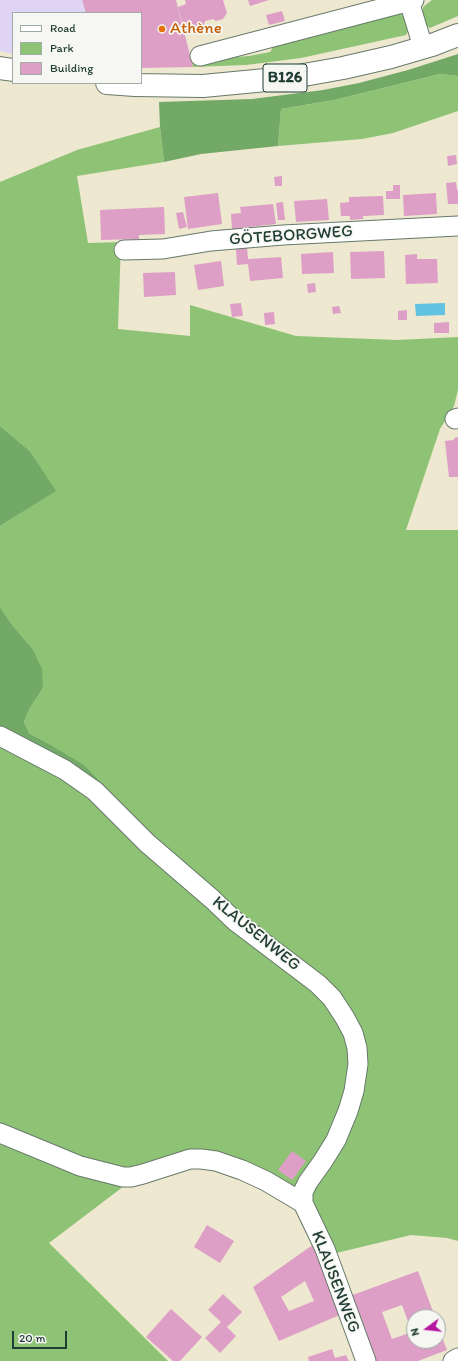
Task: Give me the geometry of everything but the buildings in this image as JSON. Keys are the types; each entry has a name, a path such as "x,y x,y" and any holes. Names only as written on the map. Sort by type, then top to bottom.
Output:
{"main road":[{"name":"B126","path":"122,84 203,86 268,80 343,68 423,47 458,35"},
{"path":"0,68 12,70"}],"street":[{"path":"200,56 412,1 423,47"},
{"name":"GÖTEBORGWEG","path":"124,250 163,249 211,241 290,235 458,226"},
{"name":"KLAUSENWEG","path":"0,736 66,770 95,791 147,843 235,921 318,984 332,998 346,1018 357,1048 358,1064 354,1091 348,1111 336,1140 303,1192 303,1203 325,1249 366,1361"},
{"path":"0,1133 80,1166 123,1177 143,1174 190,1159 201,1158 216,1161 242,1170 266,1181 303,1203"},
{"path":"453,1361 458,1358"}],"shaded area":[{"path":"0,0 82,0 86,12 12,12 12,54 0,51"}],"green space":[{"path":"432,0 458,0 458,16 430,28 424,24 422,16 423,7"},
{"path":"395,12 403,15 408,21 409,29 406,35 301,58 246,65 193,67 191,61 249,56 270,52 276,42"},
{"path":"458,54 458,76 440,74 334,100 281,109 278,146 201,154 164,162 159,102 252,99 323,90 359,83 408,70"},
{"path":"440,74 458,76 458,111 393,133 362,139 278,146 281,109 334,100"},
{"path":"160,127 164,162 77,176 88,243 121,242 118,329 190,336 190,305 296,336 397,340 458,337 458,390 454,406 440,429 406,530 458,530 458,1241 447,1238 411,1235 332,1254 307,1194 338,1146 359,1036 268,941 49,744 29,733 24,722 30,708 43,688 32,648 13,626 0,607 0,526 55,491 30,451 0,426 0,182 77,150"},
{"path":"0,426 30,451 56,491 0,526"},
{"path":"0,607 13,626 32,648 42,669 43,688 30,708 24,722 29,733 84,765 108,790 0,730"},
{"path":"0,743 74,782 330,1002 353,1056 338,1122 296,1189 229,1158 127,1173 0,1129"},
{"path":"0,1138 128,1183 49,1243 168,1361 0,1361"}],"water":[{"path":"445,303 445,315 416,316 415,304"}],"place":[{"name":"Athène","path":"162,29"}]}
